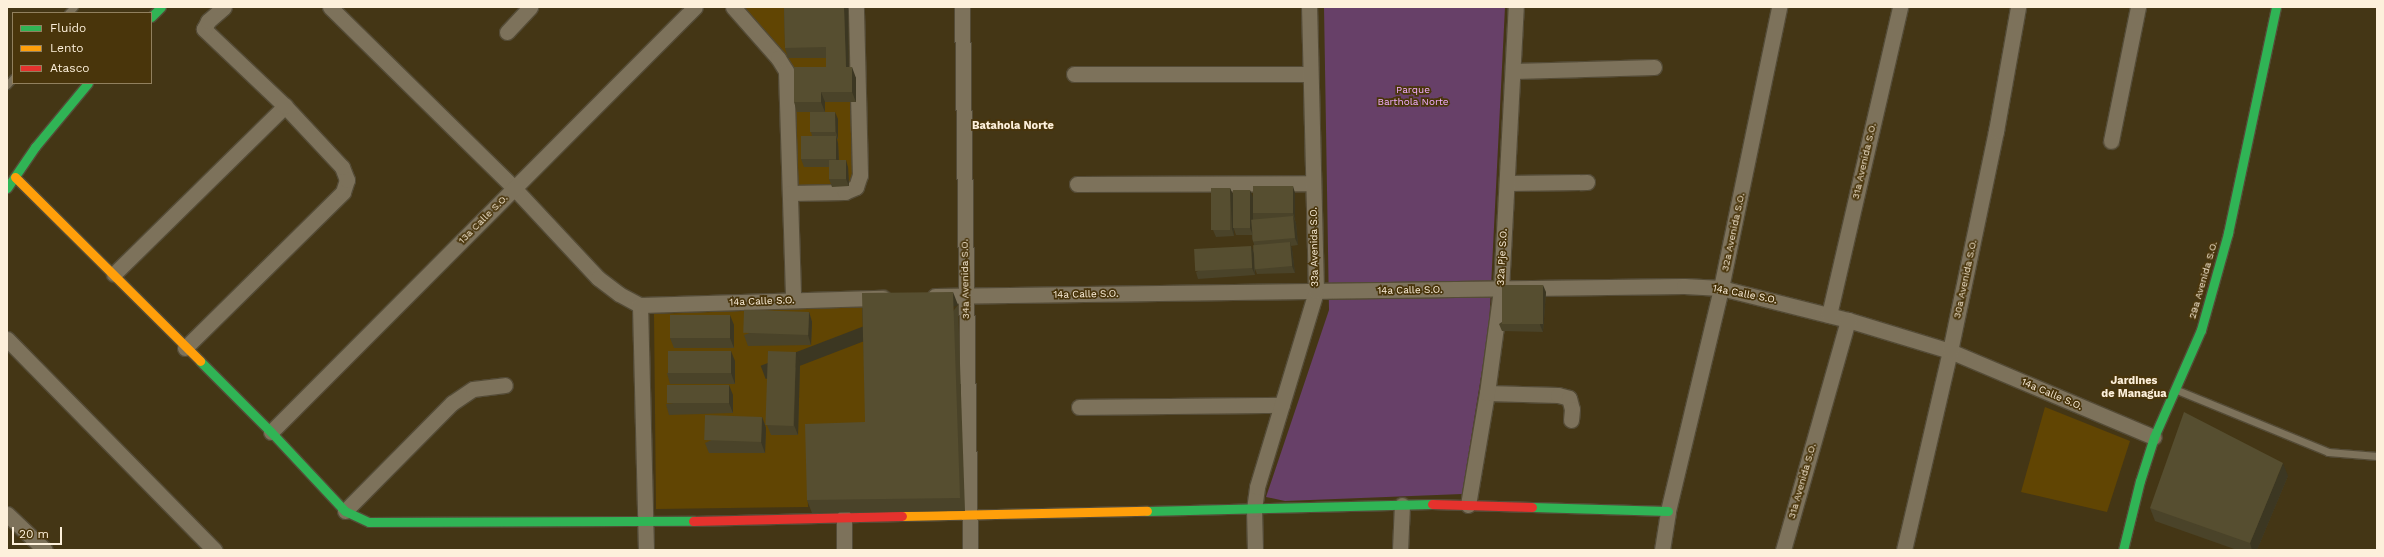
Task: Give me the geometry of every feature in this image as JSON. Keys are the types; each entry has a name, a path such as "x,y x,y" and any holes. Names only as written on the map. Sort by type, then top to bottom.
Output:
{"street":[{"path":"152,16 161,7"},
{"path":"185,348 343,192 347,180 342,167 285,106 204,29 208,21 224,7"},
{"path":"330,7 514,188 598,278 619,294 640,305 644,522 646,550"},
{"path":"507,32 530,7"},
{"name":"13a Calle S.O.","path":"271,432 695,7"},
{"path":"733,7 778,58 786,71 793,300"},
{"path":"790,193 845,192 856,187 860,175 856,7"},
{"name":"34a Avenida S.O.","path":"962,7 965,296 970,550"},
{"name":"33a Avenida S.O.","path":"1255,550 1254,509 1257,487 1316,291 1309,7"},
{"name":"32a Pje S.O.","path":"1468,505 1488,393 1501,289 1516,7"},
{"name":"32a Avenida S.O.","path":"1662,550 1668,511 1722,288 1779,7"},
{"name":"31a Avenida S.O.","path":"1828,314 1900,7"},
{"name":"30a Avenida S.O.","path":"1904,550 1950,351 1996,132 2018,7"},
{"path":"2112,141 2138,7"},
{"name":"29a Avenida S.O.","path":"2123,550 2140,481 2154,437 2201,330 2228,233 2276,7"},
{"path":"1513,71 1654,66"},
{"path":"1074,74 1310,74"},
{"path":"7,188 35,147 87,84"},
{"path":"114,274 285,106"},
{"path":"15,176 114,274 185,348 271,432 345,511 369,522 644,522 844,517 970,516 1402,505 1468,505 1668,511"},
{"path":"1506,184 1587,182"},
{"path":"1077,184 1313,183"},
{"name":"14a Calle S.O.","path":"918,297 1684,286 1722,288 1828,314 1950,351 2154,437"},
{"name":"14a Calle S.O.","path":"640,305 895,297"},
{"name":"31a Avenida S.O.","path":"1783,550 1848,320"},
{"path":"7,339 214,550"},
{"path":"345,511 452,403 473,388 505,385"},
{"path":"1488,393 1558,395 1569,398 1572,409 1571,420"},
{"path":"1079,407 1282,405"},
{"path":"1400,550 1402,505"},
{"path":"7,514 44,550"},
{"path":"844,517 844,550"}],"lane":[{"path":"2175,389 2328,452 2377,456"}],"shaded area":[{"path":"733,7 856,7 856,187 790,193 788,84"},
{"path":"862,307 867,430 806,430 808,507 656,509 654,314"},
{"path":"2045,407 2130,441 2107,512 2021,492"}],"green space":[{"name":"Parque Barthola Norte","path":"1324,7 1505,7 1489,327 1462,494 1285,501 1266,497 1329,310"}],"building":[{"path":"784,7 844,7 846,67 852,67 852,92 821,92 821,102 794,102 794,67 826,67 826,47 785,48"},
{"path":"810,112 835,112 835,132 810,132"},
{"path":"801,136 836,136 836,159 801,159"},
{"path":"829,160 846,160 846,179 829,179"},
{"path":"1253,186 1293,186 1293,213 1253,213"},
{"path":"1211,188 1230,188 1230,230 1211,230"},
{"path":"1233,190 1250,190 1250,228 1233,228"},
{"path":"1293,216 1295,238 1253,242 1251,220"},
{"path":"1290,242 1292,266 1255,269 1253,245"},
{"path":"1251,246 1252,268 1195,271 1194,249"},
{"path":"1502,285 1543,285 1543,324 1502,324"},
{"path":"953,292 960,498 807,500 805,424 865,422 862,293"},
{"path":"744,310 809,312 808,335 743,333"},
{"path":"670,315 730,315 730,338 670,338"},
{"path":"668,351 731,351 731,373 668,373"},
{"path":"768,351 796,352 793,426 765,425"},
{"path":"667,385 729,385 729,403 667,403"},
{"path":"2184,412 2283,463 2250,543 2150,508"},
{"path":"705,415 762,417 761,442 704,440"}],"traffic: fast":[{"path":"152,16 161,7"},
{"path":"2123,550 2140,481 2154,437 2201,330 2228,233 2276,7"},
{"path":"7,188 35,147 87,84"},
{"path":"200,361 271,432 345,511 369,522 693,521"},
{"path":"1147,511 1432,504"},
{"path":"1532,507 1668,511"}],"traffic: slow":[{"path":"15,177 200,361"},
{"path":"902,516 1147,511"}],"traffic: jam":[{"path":"1432,504 1532,507"},
{"path":"693,521 902,516"}],"district":[{"name":"Batahola Norte","path":"1013,126"},
{"name":"Jardines de Managua","path":"2134,388"}]}
